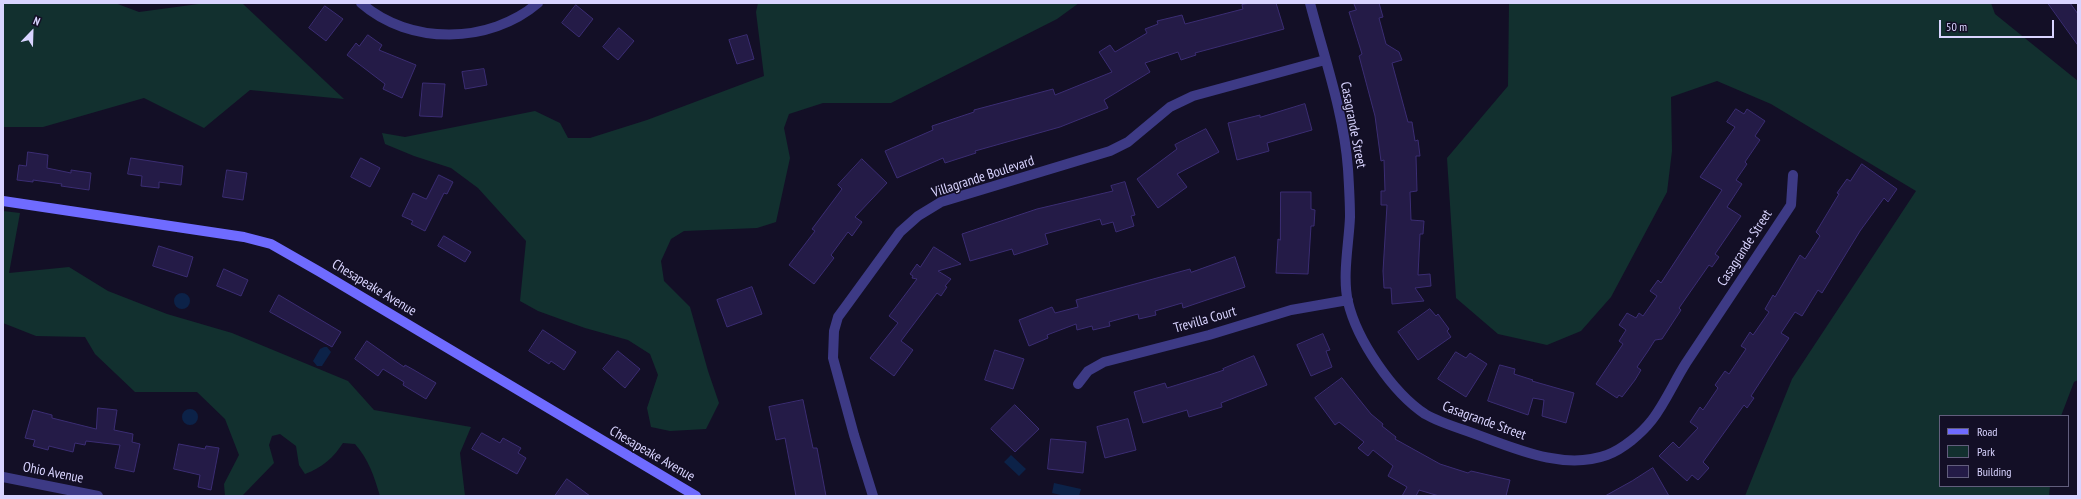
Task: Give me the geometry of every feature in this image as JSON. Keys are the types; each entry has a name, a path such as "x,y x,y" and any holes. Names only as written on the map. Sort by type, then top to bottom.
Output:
{"street":[{"path":"361,3 396,24 432,33 461,35 494,29 514,20 538,3"},
{"name":"Casagrande Street","path":"1310,3 1338,110 1348,168 1350,217 1347,269 1348,300 1365,346 1394,385 1425,414 1449,425 1547,458 1578,460 1606,455 1628,443 1651,422 1676,379 1790,205 1793,174"},
{"name":"Villagrande Boulevard","path":"873,496 854,435 833,358 834,331 838,318 848,302 900,232 918,216 941,202 1110,151 1128,142 1170,107 1193,96 1325,60"},
{"name":"Chesapeake Avenue","path":"3,201 244,237 270,244 320,272 696,496"},
{"name":"Trevilla Court","path":"1078,384 1088,371 1104,362 1209,335 1291,310 1348,300"},
{"name":"Ohio Avenue","path":"3,477 98,496"}],"green space":[{"path":"3,3 115,3 139,12 206,3 242,3 344,99 250,90 204,128 144,98 43,127 3,127"},
{"path":"758,3 1079,3 1057,19 891,103 823,103 789,114 784,128 790,158 776,222 757,228 684,231 671,239 661,261 664,281 690,307 708,371 719,403 706,429 670,431 651,427 647,408 658,375 650,354 628,340 585,328 538,311 520,301 526,241 478,188 451,168 414,156 385,144 382,133 405,137 535,111 560,123 568,138 590,138 647,120 764,76 756,12"},
{"path":"1509,3 1991,3 1995,14 2078,81 2078,380 2074,382 2061,415 1939,415 1939,487 2050,487 2049,496 1745,496 1792,379 1916,191 1771,104 1717,81 1671,97 1672,151 1667,192 1611,297 1581,331 1547,345 1498,334 1456,298 1447,158 1508,86"},
{"path":"3,211 20,213 9,273 69,267 108,291 167,314 232,333 348,381 374,410 471,427 460,453 465,496 380,496 367,462 355,444 343,443 327,462 317,469 305,474 299,465 296,446 280,434 272,436 269,445 274,463 242,496 225,496 224,484 239,455 225,419 197,392 135,392 95,354 85,337 36,336 3,323"}],"water":[{"path":"179,293 185,293 190,298 188,307 185,309 179,309 174,304 174,298"},
{"path":"327,347 331,352 322,366 317,366 313,361 320,349"},
{"path":"187,409 193,409 198,414 196,423 193,425 187,425 182,420 182,414"},
{"path":"1011,455 1026,469 1019,476 1004,462"},
{"path":"1054,483 1081,489 1079,496 1065,496 1052,493"}],"building":[{"path":"1250,3 1276,3 1284,29 1195,53 1196,55 1181,60 1178,52 1145,63 1150,72 1104,100 1108,108 1060,127 975,151 976,153 945,163 943,158 897,178 885,151 933,130 932,126 974,112 974,110 1053,89 1055,95 1112,72 1099,52 1110,45 1115,52 1147,33 1145,29 1158,24 1157,21 1182,15 1185,24 1243,9 1242,5"},
{"path":"1354,3 1379,3 1383,17 1379,18 1386,44 1399,52 1402,60 1392,63 1408,122 1412,122 1415,141 1418,140 1420,156 1416,156 1417,191 1410,192 1411,220 1424,221 1423,234 1420,234 1418,275 1430,274 1431,286 1415,288 1424,301 1392,304 1391,288 1384,288 1383,271 1387,205 1381,205 1381,191 1385,191 1384,160 1381,161 1375,116 1359,56 1362,54 1349,12 1356,10"},
{"path":"2048,3 2070,3 2078,14 2078,45"},
{"path":"576,5 593,19 579,37 562,23"},
{"path":"325,6 343,19 326,41 309,28"},
{"path":"619,28 634,41 618,60 603,47"},
{"path":"368,35 382,45 379,50 416,65 402,98 383,89 385,84 347,55 356,43 359,46"},
{"path":"747,35 754,59 737,64 729,40"},
{"path":"484,69 487,85 465,89 462,72"},
{"path":"423,83 445,84 442,117 420,116"},
{"path":"1305,104 1312,130 1267,143 1269,151 1237,160 1228,123 1260,115 1260,117"},
{"path":"1736,109 1744,114 1747,109 1765,121 1755,136 1760,140 1745,162 1747,164 1736,180 1742,184 1727,207 1741,216 1715,254 1719,257 1712,267 1709,265 1679,308 1681,310 1662,339 1655,340 1637,367 1641,370 1635,380 1622,397 1619,395 1617,398 1596,384 1623,344 1619,341 1626,330 1619,325 1627,313 1636,318 1639,313 1643,316 1657,296 1650,291 1658,280 1661,283 1722,190 1700,177 1735,127 1727,122"},
{"path":"1206,129 1219,152 1177,174 1187,187 1158,208 1137,179 1177,149 1175,145"},
{"path":"28,152 48,155 47,168 71,173 71,170 91,173 89,190 61,186 62,184 33,180 33,182 17,180 19,165 26,166"},
{"path":"131,158 183,166 181,185 159,182 159,188 141,186 142,176 128,174"},
{"path":"361,158 380,168 370,187 351,177"},
{"path":"862,159 887,183 855,217 862,222 852,236 848,232 831,255 834,258 814,284 789,265 815,231 812,229 842,189 838,185"},
{"path":"1862,164 1897,189 1888,202 1884,198 1860,231 1822,293 1818,290 1802,316 1795,312 1781,333 1789,338 1751,396 1754,398 1747,408 1744,405 1703,462 1709,468 1698,480 1692,475 1687,481 1659,456 1673,442 1679,448 1698,428 1690,422 1700,407 1703,410 1718,388 1715,385 1725,371 1729,374 1746,349 1741,346 1750,332 1753,335 1769,312 1765,309 1773,295 1775,297 1800,255 1805,259 1820,236 1816,232 1839,194 1837,193 1847,179 1850,181"},
{"path":"227,170 247,173 243,200 223,197"},
{"path":"439,175 453,182 447,194 444,193 425,231 411,224 413,221 402,216 413,193 426,199"},
{"path":"1125,182 1135,215 1131,216 1134,226 1116,232 1113,222 1102,225 1100,219 1045,234 1048,244 1014,255 1012,249 970,261 962,234 1037,209 1113,191 1111,186"},
{"path":"1281,192 1311,192 1311,209 1315,210 1314,226 1311,226 1308,274 1276,273 1278,239 1280,240"},
{"path":"444,236 471,252 465,262 438,246"},
{"path":"159,246 193,257 187,277 153,266"},
{"path":"934,247 961,264 938,271 951,279 945,286 947,287 941,296 937,293 901,341 913,350 894,376 870,358 898,323 889,316 917,279 912,278 913,276 910,274 917,264 920,267"},
{"path":"1235,257 1245,287 1183,308 1182,303 1155,311 1156,315 1139,319 1138,314 1109,322 1110,326 1093,330 1092,326 1077,330 1076,324 1047,335 1048,338 1029,346 1019,320 1052,307 1055,313 1078,307 1076,300 1190,269 1191,272"},
{"path":"224,269 248,280 241,296 217,286"},
{"path":"752,287 762,314 727,327 717,300"},
{"path":"279,295 341,332 332,347 270,312"},
{"path":"1430,309 1436,316 1438,314 1449,329 1447,331 1451,337 1418,360 1398,332"},
{"path":"543,330 576,352 564,370 551,361 549,364 529,351"},
{"path":"1323,334 1330,350 1326,351 1332,367 1311,376 1297,345"},
{"path":"367,341 404,367 405,365 436,383 426,399 403,385 404,382 383,369 378,376 355,359"},
{"path":"995,350 1024,359 1013,389 985,380"},
{"path":"618,351 640,369 625,388 603,369"},
{"path":"1456,352 1466,358 1470,353 1487,364 1466,397 1438,379"},
{"path":"1254,356 1267,385 1221,403 1222,407 1189,417 1187,410 1143,423 1134,392 1165,383 1167,388 1224,370 1223,369"},
{"path":"1500,365 1515,369 1514,374 1533,380 1532,381 1574,393 1566,423 1542,416 1544,400 1533,398 1528,415 1488,401"},
{"path":"1342,378 1371,414 1383,424 1382,426 1396,437 1395,439 1440,464 1468,473 1471,471 1510,480 1506,496 1439,496 1419,490 1416,496 1402,496 1407,487 1388,476 1393,466 1373,450 1368,456 1358,448 1364,442 1339,422 1335,425 1315,398"},
{"path":"803,400 813,448 817,448 826,496 796,496 785,438 776,440 769,407"},
{"path":"1015,405 1039,429 1015,452 991,429"},
{"path":"98,408 117,410 114,430 133,434 132,442 140,444 134,472 115,468 120,445 86,441 85,445 75,443 73,452 49,446 48,450 33,446 35,440 25,438 33,410 52,415 52,418 96,429"},
{"path":"1128,419 1136,450 1105,458 1097,427"},
{"path":"482,433 500,443 503,438 521,448 518,453 526,458 517,474 472,449"},
{"path":"1051,439 1086,442 1083,473 1048,469"},
{"path":"179,444 205,449 206,446 219,448 211,490 198,487 200,475 174,469"},
{"path":"1653,468 1669,496 1605,496 1632,481"},
{"path":"567,479 590,496 555,496"}]}
